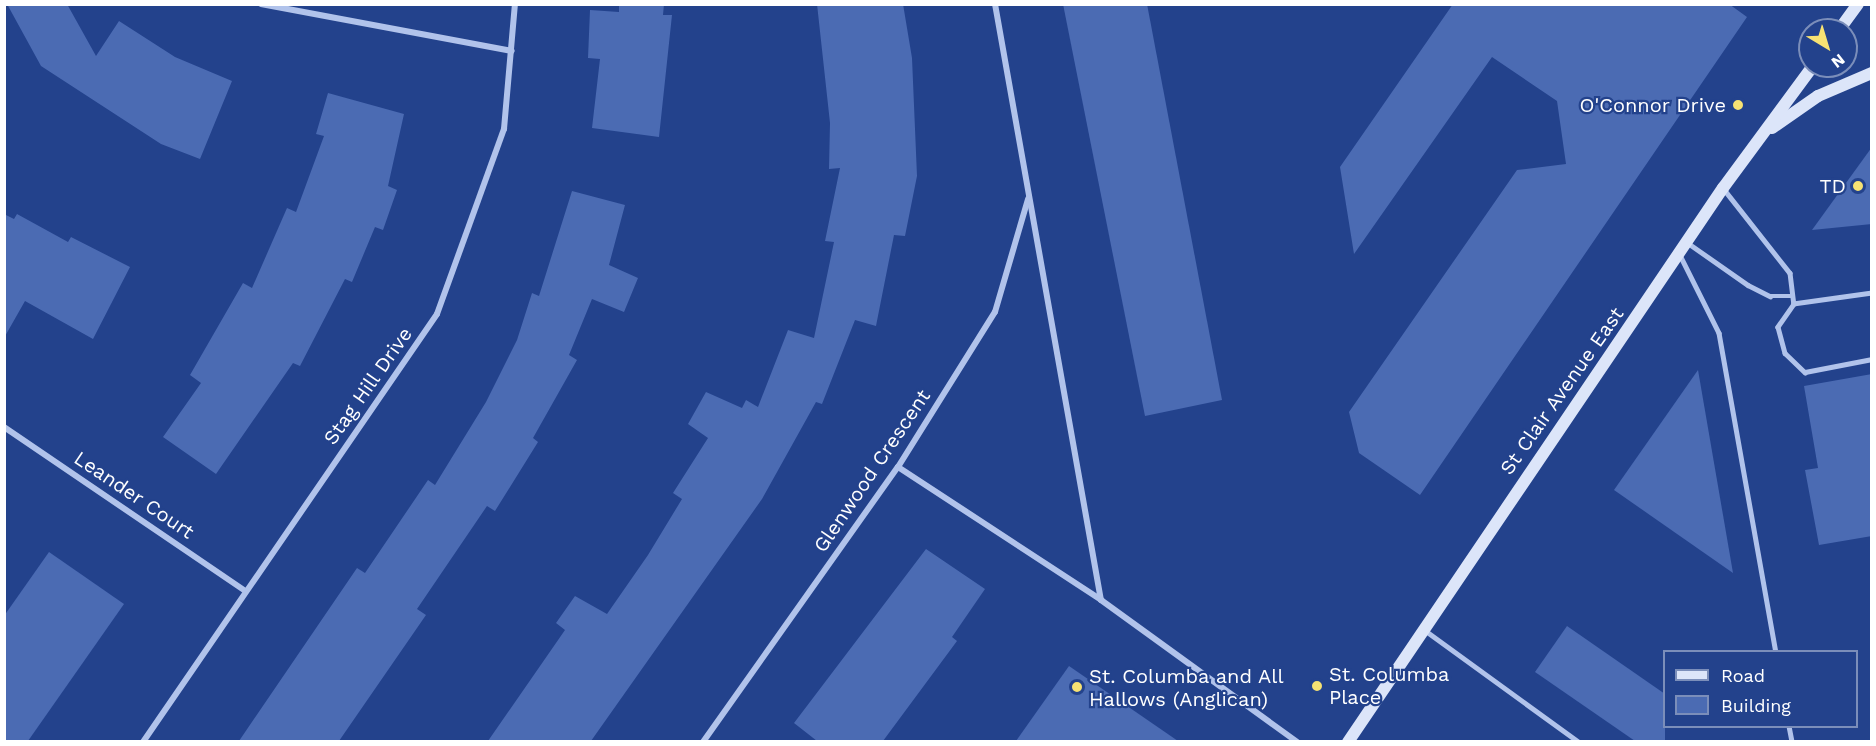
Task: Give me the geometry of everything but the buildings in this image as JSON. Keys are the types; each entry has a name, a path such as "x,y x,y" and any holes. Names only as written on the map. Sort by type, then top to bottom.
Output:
{"main road":[{"path":"1848,18 1858,4"},
{"path":"1763,134 1818,96 1872,73"},
{"name":"St Clair Avenue East","path":"1348,741 1724,188 1804,78"}],"street":[{"path":"261,4 512,51"},
{"name":"Stag Hill Drive","path":"143,741 437,314 504,129 515,4"},
{"name":"Glenwood Crescent","path":"995,4 1101,600"},
{"name":"Glenwood Crescent","path":"703,741 898,467 995,312 1028,199"},
{"name":"Leander Court","path":"4,427 245,591"},
{"path":"898,467 1101,600 1297,741"}],"lane":[{"path":"1724,188 1790,273 1791,296 1794,304"},
{"path":"1688,243 1748,285 1770,296 1791,296"},
{"path":"1680,255 1719,333 1776,650"},
{"path":"1872,292 1794,304 1778,327 1785,353 1805,372 1872,359"},
{"path":"1424,629 1579,741"}],"place":[{"name":"O'Connor Drive","path":"1738,105"},
{"name":"TD","path":"1858,186"},
{"name":"St. Columba Place","path":"1317,686"},
{"name":"St. Columba and All Hallows (Anglican)","path":"1077,687"}]}
